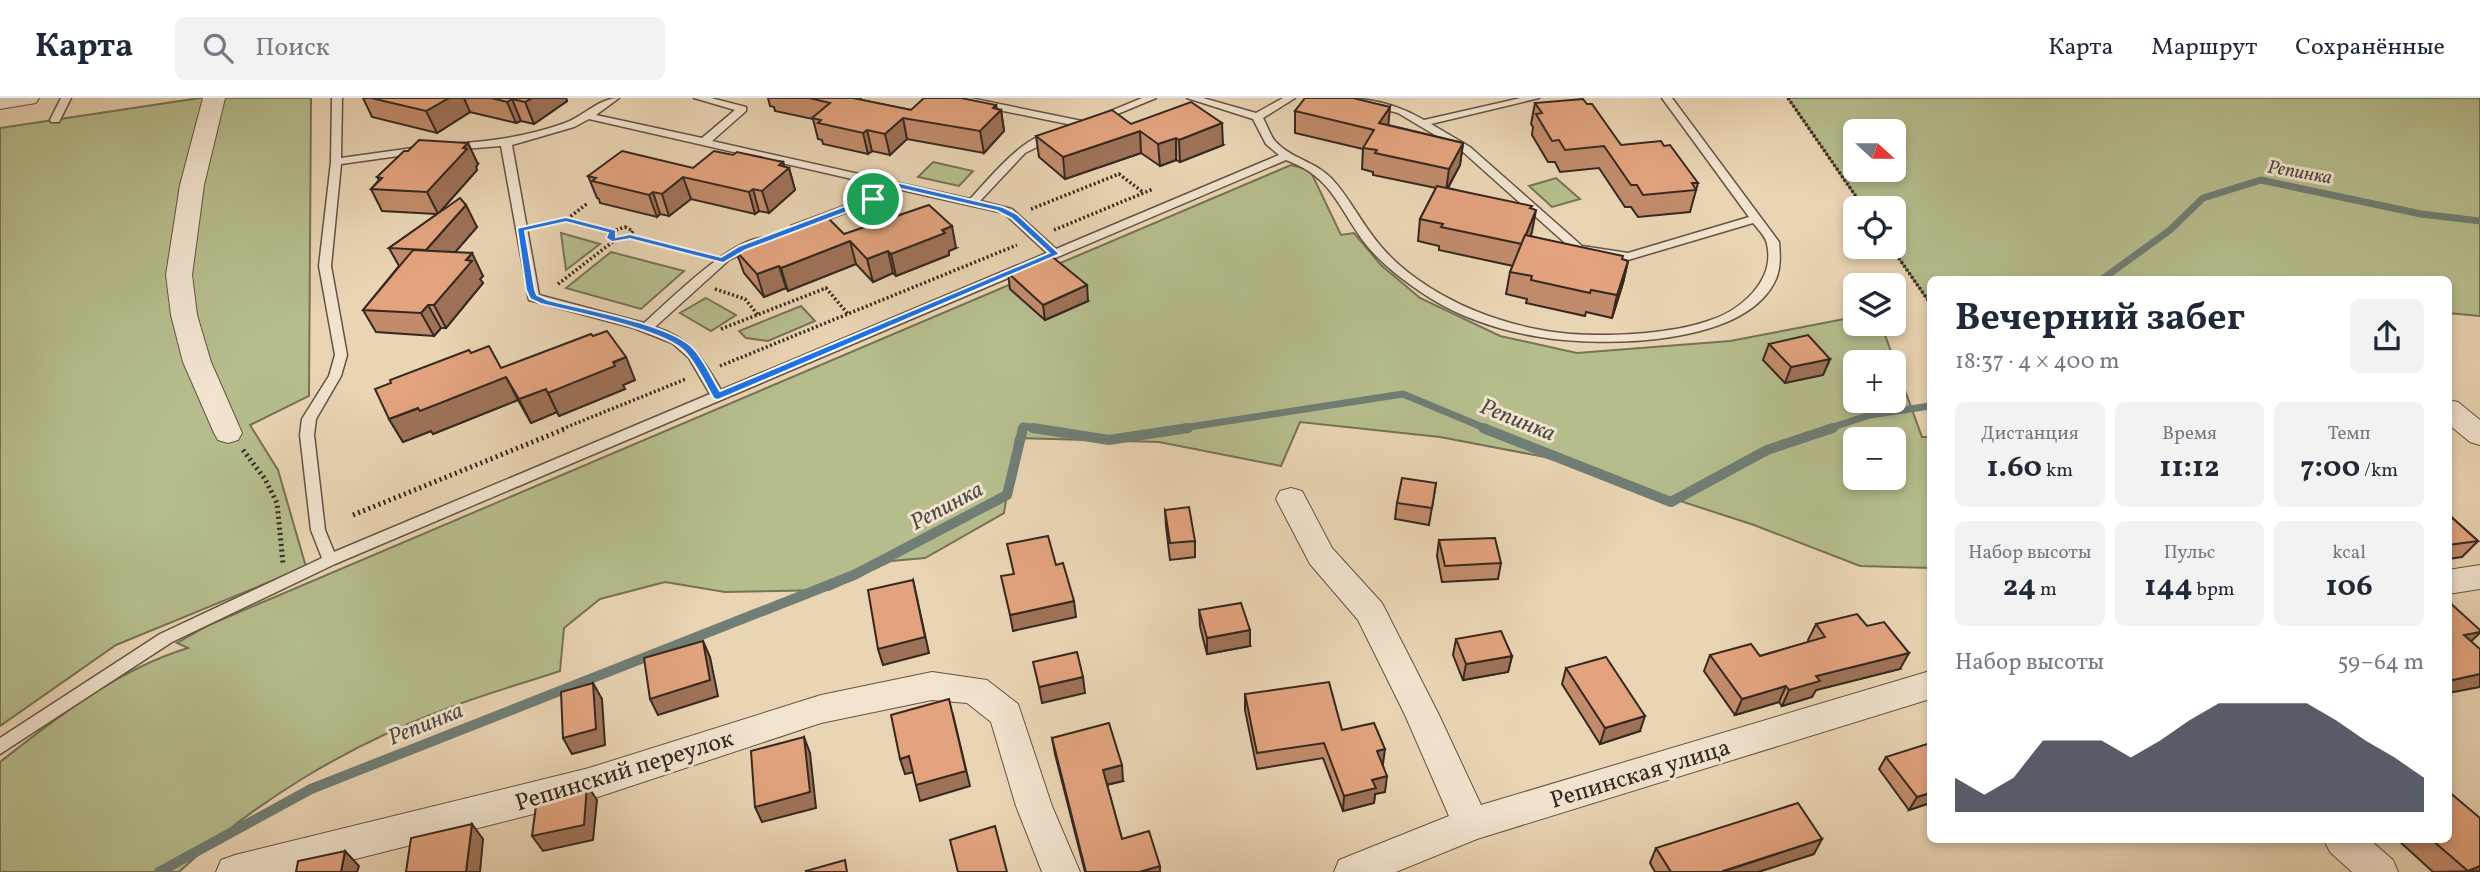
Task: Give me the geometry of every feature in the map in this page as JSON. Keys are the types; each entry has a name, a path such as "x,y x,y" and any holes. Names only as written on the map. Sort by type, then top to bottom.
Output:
{"street":[{"path":"0,103 28,98"},
{"path":"214,98 192,185 179,275 184,315 197,362 228,433"},
{"path":"2452,412 2480,435"},
{"path":"1291,499 1321,556 1370,612 1422,715 1471,824"},
{"path":"2452,581 2480,576"},
{"name":"Репинский переулок","path":"235,872 589,784 821,709 932,686 975,690 1006,714 1034,806 1060,872"},
{"name":"Репинская улица","path":"1353,872 1471,824 1927,686"},
{"path":"2346,843 2379,872"}],"lane":[{"path":"55,120 66,98"},
{"path":"330,560 317,530 307,435 309,419 335,376 341,355 325,266 336,162 337,98"},
{"path":"336,162 506,143 570,125 614,98"},
{"path":"699,98 742,109 704,142"},
{"path":"955,98 1082,124"},
{"path":"973,202 1027,146 1151,98"},
{"path":"1192,98 1256,117 1270,142 1286,156 1314,167 1335,189 1369,240 1408,278 1467,313 1525,331 1585,339 1653,336 1717,323 1761,296 1776,265 1773,242 1667,98"},
{"path":"1256,117 1290,98"},
{"path":"1346,98 1392,108 1424,123 1466,149 1578,250 1628,257 1756,218"},
{"path":"1424,123 1534,98"},
{"path":"588,116 1000,209 1014,216 1055,254"},
{"path":"506,143 533,297 645,329 688,349 718,396"},
{"path":"0,747 166,638 330,560 1286,156"},
{"path":"645,329 723,260 743,248 878,197 891,184"}],"path":[{"path":"1788,98 1856,196"},
{"path":"1014,216 1119,174 1144,193"},
{"path":"353,515 848,314 874,306 1156,188"},
{"path":"566,220 588,202"},
{"path":"520,230 566,220 613,232 631,228 633,231 630,236"},
{"path":"613,232 611,238 615,240"},
{"path":"533,297 564,281 615,240 630,236 723,260"},
{"path":"1899,259 1927,299"},
{"path":"697,283 745,299 758,315"},
{"path":"721,329 826,288 848,314"},
{"path":"228,433 260,469 279,512 279,549 289,580"}],"green space":[{"path":"200,98 311,98 309,396 250,425 278,470 306,567 116,645 0,726 0,128"},
{"path":"1788,98 2480,98 2480,316 2452,313 2452,276 1927,276 1927,299 1899,259 1906,259 1906,196 1856,196 1846,182 1906,182 1906,119 1843,119 1843,178"},
{"path":"933,162 973,171 959,186 918,177"},
{"path":"1291,165 1310,170 1341,235 1354,233 1381,265 1420,298 1500,336 1577,353 1730,341 1843,319 1843,336 1885,336 1890,350 1843,350 1843,413 1906,413 1906,393 1922,437 1927,437 1927,568 1860,566 1754,525 1545,457 1440,437 1300,422 1281,466 1159,442 1016,438 1004,513 925,558 891,561 829,590 725,592 665,582 600,599 564,628 560,671 486,694 407,724 337,759 270,799 208,846 179,872 0,872 0,762 66,712 112,682 162,657 188,648 177,643 209,625"},
{"path":"1556,178 1580,199 1552,207 1529,186"},
{"path":"561,233 600,244 566,270"},
{"path":"611,252 684,271 641,309 566,288"},
{"path":"706,298 736,315 711,331 680,313"},
{"path":"801,306 815,321 768,341 746,338 739,331"}],"building":[{"path":"371,98 449,98 426,111"},
{"path":"491,98 532,98 525,102 512,99 507,102"},
{"path":"809,98 853,98 911,110 924,98 961,98 996,105 993,108 1001,110 980,131 903,118 885,134 867,130 863,133 818,123 821,120 812,118 830,103"},
{"path":"1305,98 1353,98 1390,107 1379,123 1463,143 1449,169 1375,153 1377,150 1363,148 1374,130 1295,111"},
{"path":"1583,99 1587,104 1592,104 1621,145 1661,141 1664,146 1670,145 1698,183 1692,183 1696,190 1643,195 1637,185 1631,185 1604,146 1565,150 1559,140 1552,141 1536,114 1542,113 1535,103"},
{"path":"1191,102 1222,123 1179,140 1176,138 1158,144 1140,131 1063,157 1036,136 1112,110 1131,124"},
{"path":"419,140 468,143 463,148 467,149 427,192 371,189 382,178 377,177"},
{"path":"622,151 693,168 714,151 733,155 737,152 783,162 779,165 789,168 762,191 753,189 749,192 683,177 662,194 653,192 649,195 592,181 596,178 588,176"},
{"path":"1437,186 1532,206 1530,208 1536,210 1522,244 1441,227 1443,224 1420,219"},
{"path":"460,198 466,205 426,250 389,248"},
{"path":"929,205 952,226 942,230 945,233 891,254 888,251 867,259 850,241 781,268 779,266 757,274 736,251 749,246 747,244 811,220 813,222 827,217 844,234"},
{"path":"1525,235 1623,256 1622,259 1628,261 1617,295 1591,290 1590,293 1531,280 1532,276 1510,272"},
{"path":"413,250 472,253 466,260 472,261 434,305 428,305 421,313 363,310"},
{"path":"1050,255 1087,285 1043,305 1008,273"},
{"path":"607,331 626,357 613,362 615,366 548,393 546,389 519,399 506,377 420,411 418,408 389,419 375,389 391,383 390,380 469,350 471,353 489,346 501,368 591,334 593,336"},
{"path":"1808,335 1830,359 1791,367 1769,344"},
{"path":"1402,478 1436,483 1432,508 1397,503"},
{"path":"1189,507 1195,541 1170,543 1165,510"},
{"path":"2452,518 2478,541 2452,544"},
{"path":"1048,536 1056,565 1063,563 1074,601 1010,615 1001,576 1014,574 1007,544"},
{"path":"1495,538 1501,563 1445,566 1439,540"},
{"path":"913,580 925,637 878,649 868,590"},
{"path":"1241,603 1250,630 1207,638 1199,610"},
{"path":"2452,605 2480,630 2464,635 2480,649 2480,674 2452,680"},
{"path":"1857,614 1867,626 1884,622 1909,653 1816,676 1820,681 1789,690 1786,686 1742,699 1710,655 1751,644 1760,656 1825,637 1816,624"},
{"path":"1501,631 1512,656 1466,664 1456,639"},
{"path":"703,641 710,680 650,699 644,658"},
{"path":"1077,652 1083,677 1039,687 1033,662"},
{"path":"1606,657 1645,716 1605,728 1566,668"},
{"path":"1329,682 1342,730 1374,723 1385,749 1377,751 1387,776 1372,780 1376,788 1344,796 1324,743 1257,753 1245,694"},
{"path":"593,683 596,729 563,738 561,692"},
{"path":"949,699 966,771 916,785 909,756 900,759 891,715"},
{"path":"1109,723 1122,765 1103,770 1122,839 1149,831 1160,866 1139,872 1086,872 1052,738"},
{"path":"804,737 810,792 755,807 751,751"},
{"path":"1927,744 1927,794 1917,797 1886,757"},
{"path":"587,785 584,825 532,836 537,798"},
{"path":"2452,794 2480,818 2480,866 2468,871 2435,843 2452,843"},
{"path":"1798,803 1822,839 1723,872 1671,872 1656,848"},
{"path":"472,824 466,872 406,872 411,838"},
{"path":"995,826 1007,872 958,872 950,840"},
{"path":"345,851 341,872 296,872 298,861"},
{"path":"845,860 847,872 806,871"}],"waterway":[{"name":"Репинка","path":"2107,276 2170,230 2203,198 2261,180 2421,214 2480,221"},
{"name":"Репинка","path":"1176,429 1403,394 1487,429"},
{"name":"Репинка","path":"1827,429 1870,415 1927,406"},
{"name":"Репинка","path":"1022,429 1023,426 1044,429"},
{"name":"Репинка","path":"159,872 311,789 854,575 1007,495 1023,428"},
{"name":"Репинка","path":"1033,428 1109,440 1188,428"},
{"name":"Репинка","path":"1483,428 1671,502 1767,450 1833,428"}],"route":[{"path":"891,184 1008,211 1055,254 718,396 688,349 676,341 645,329 544,302 533,297 530,290 520,230 566,220 613,232 610,235 615,240 630,236 723,260 743,248 873,199 891,184"}]}
